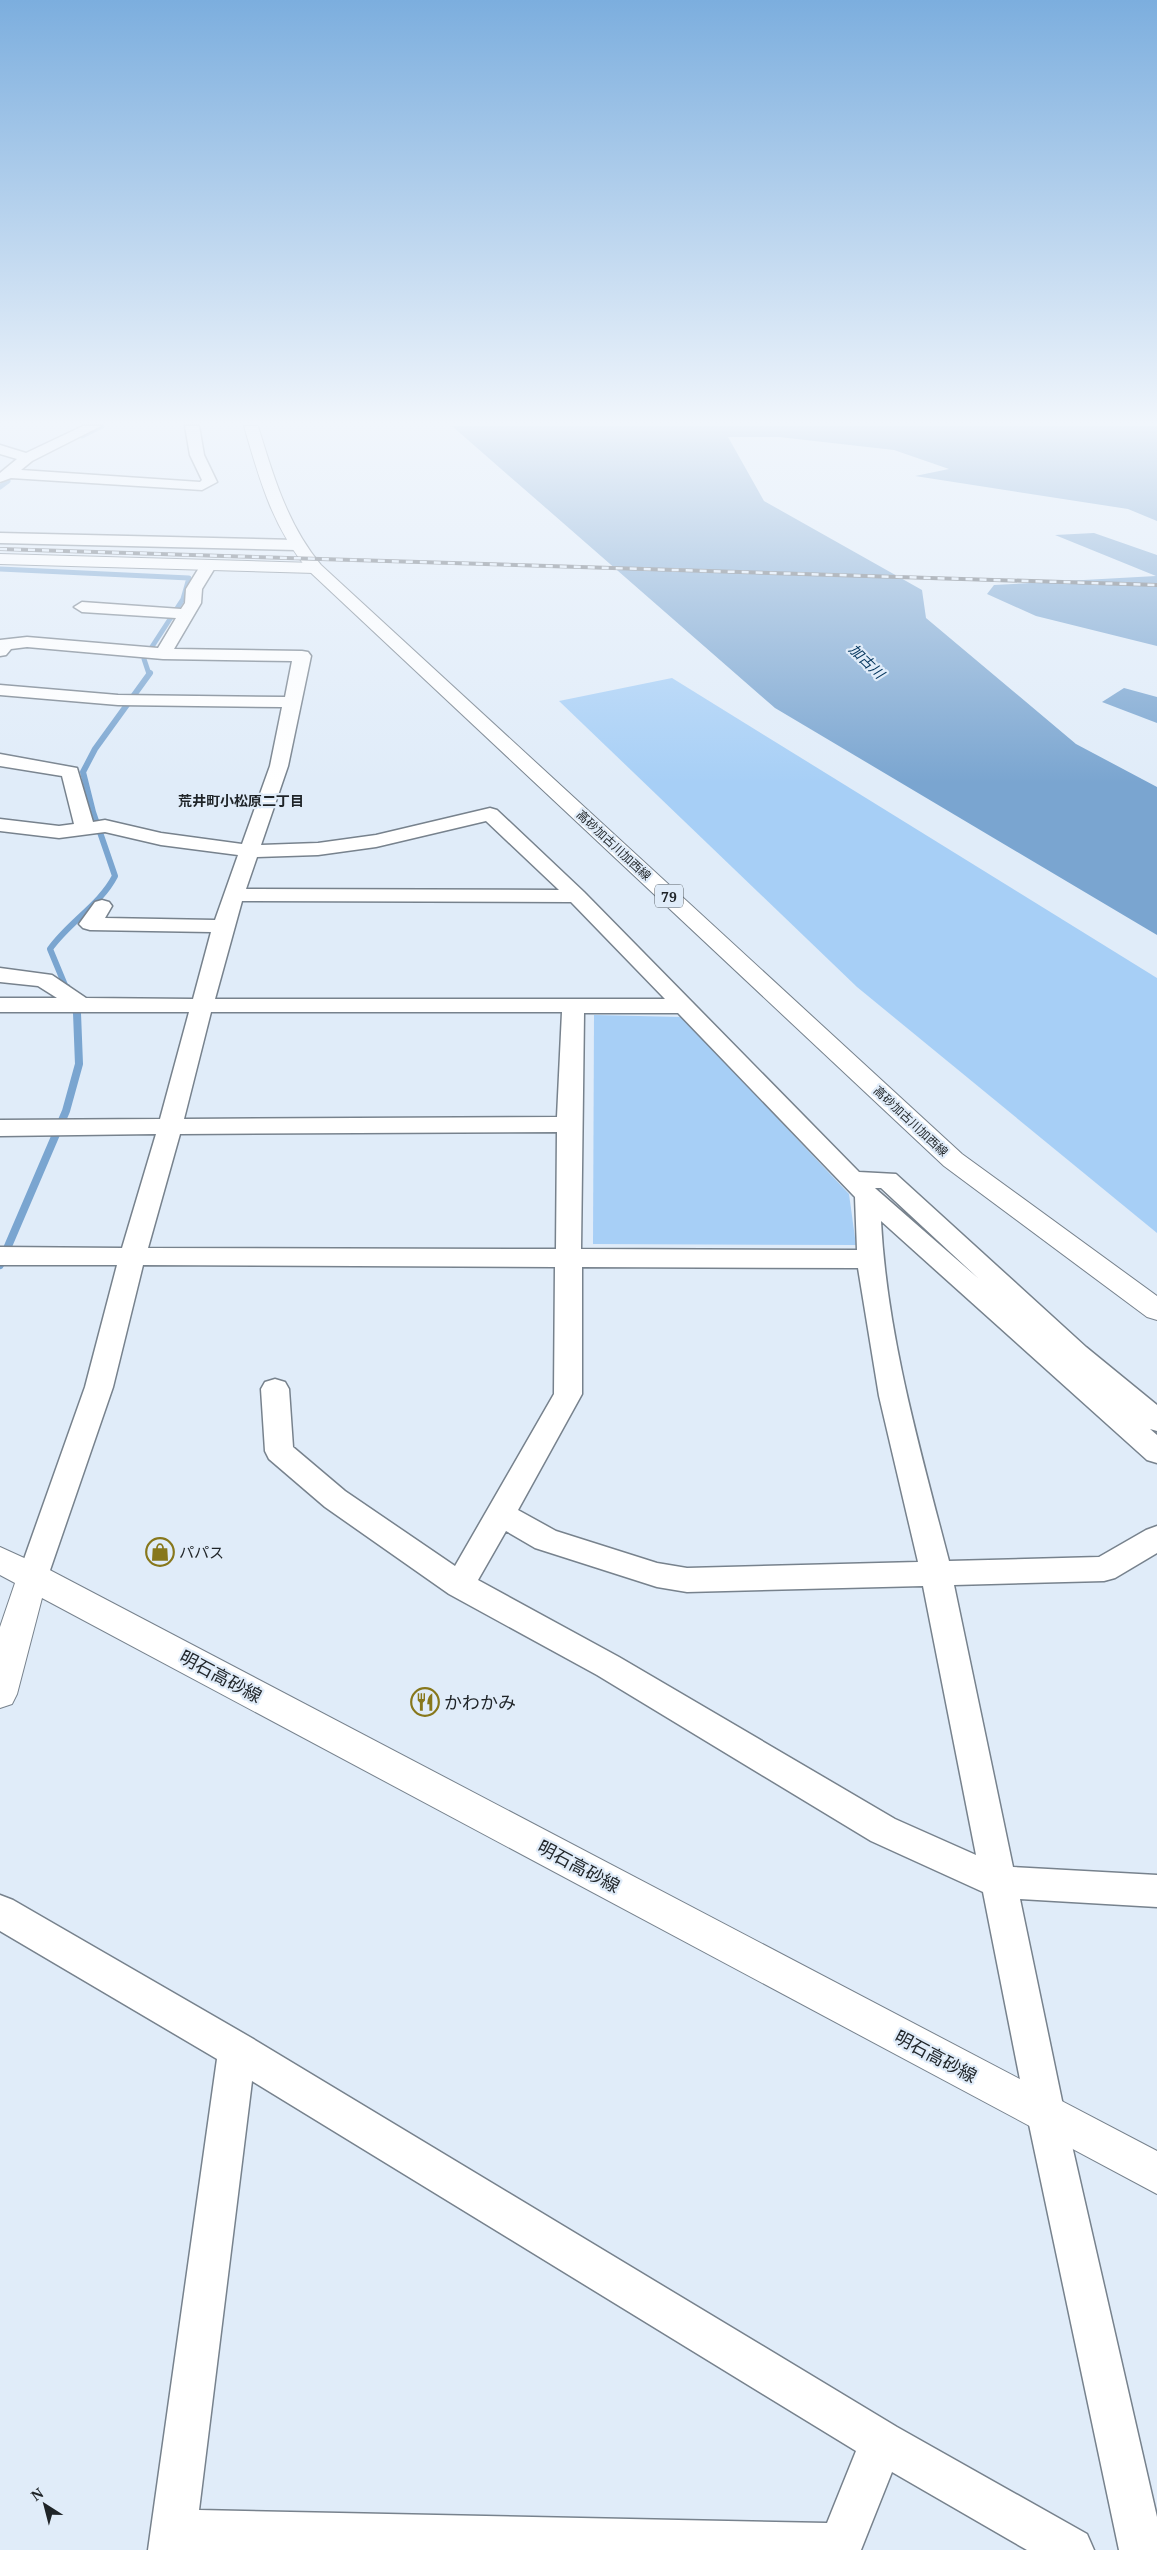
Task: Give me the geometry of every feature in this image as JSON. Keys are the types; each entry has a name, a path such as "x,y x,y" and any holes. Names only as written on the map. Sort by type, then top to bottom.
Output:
{"main road":[{"name":"高砂加古川加西線","path":"296,545 315,568 952,1160 1157,1310"},
{"path":"0,558 315,568"},
{"name":"明石高砂線","path":"0,1560 1157,2173"},
{"path":"0,1694 15,1632 33,1576"}],"street":[{"path":"163,654 193,603 194,589 208,566"},
{"path":"82,607 186,614"},
{"path":"0,651 6,644 27,642 163,654 302,656 279,766 251,851 223,926 170,1127 132,1258 99,1387 33,1576"},
{"path":"0,690 118,700 155,698 292,702"},
{"path":"0,760 70,772 84,828"},
{"path":"0,825 59,832 104,826 161,839 251,851 318,849 376,841 490,814 577,896 860,1188 1157,1452"},
{"path":"234,895 577,896"},
{"path":"102,906 90,924 223,926"},
{"path":"0,975 44,980 81,1005"},
{"path":"0,1004 684,1006"},
{"path":"460,1585 498,1513 568,1394 569,1124 573,1006"},
{"path":"0,1128 569,1124"},
{"path":"860,1188 887,1180 1076,1354 1157,1421"},
{"path":"860,1188 893,1396 936,1572 1046,2115 1142,2550"},
{"path":"0,1256 132,1258 870,1259"},
{"path":"275,1389 279,1451 336,1499 460,1585 608,1666 883,1830 999,1882 1157,1891"},
{"path":"498,1513 546,1540 657,1575 687,1580 1104,1568 1157,1538"},
{"path":"0,1912 237,2050 882,2442 1072,2550"},
{"path":"237,2050 172,2541 840,2546 882,2442"}],"shaded area":[{"path":"672,678 1157,978 1157,1233 857,987 559,701"},
{"path":"594,1015 682,1017 849,1194 856,1245 593,1244"}],"water":[{"name":"加古川","path":"588,545 842,545 922,590 926,618 1076,744 1157,787 1157,935 775,708"},
{"path":"1080,545 1128,545 1157,555 1157,646 1036,616 987,594 994,585 1156,576"},
{"path":"1124,688 1157,697 1157,723 1102,702"}],"waterway":[{"path":"0,569 189,578 183,599 144,659 149,674"},
{"path":"67,990 50,949 66,930 93,905 115,876 93,812 83,772 95,749 150,673"},
{"path":"0,1265 66,1111 79,1064 77,1013 67,988"}],"railway":[{"path":"0,549 1157,585"}],"place":[{"name":"パパス","path":"160,1552"},
{"name":"かわかみ","path":"425,1702"}],"district":[{"name":"荒井町小松原二丁目","path":"241,800"}]}
